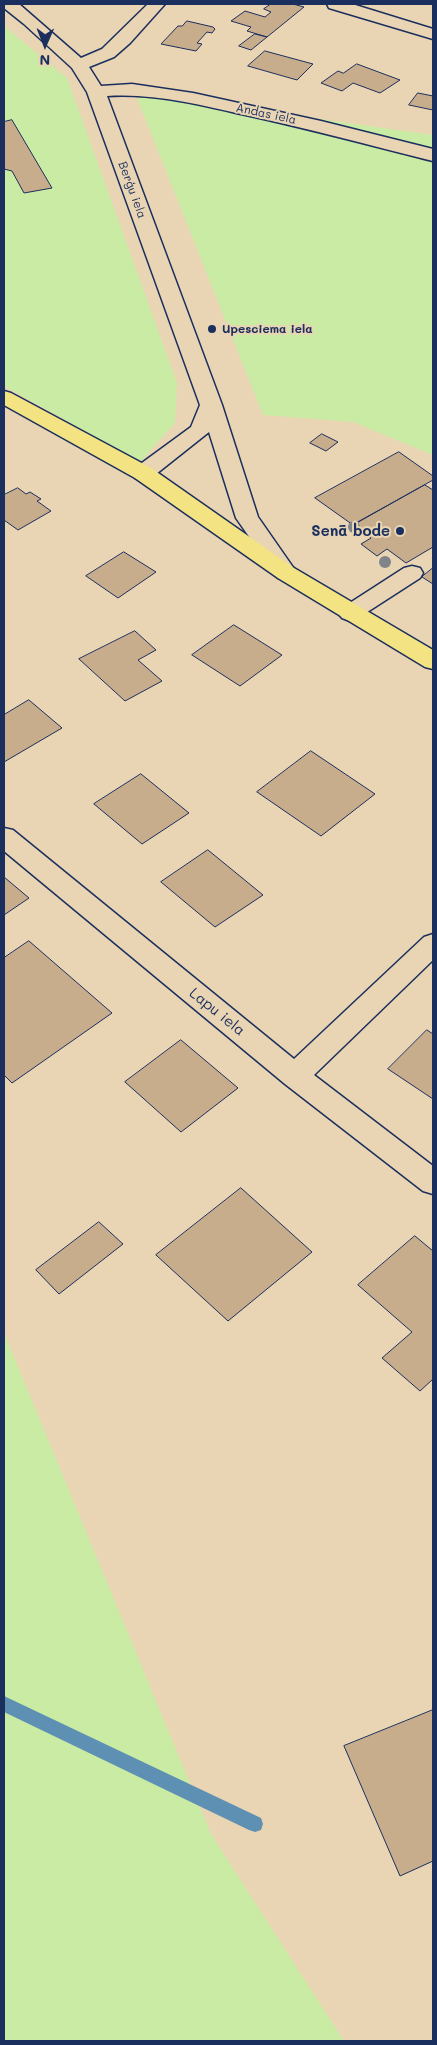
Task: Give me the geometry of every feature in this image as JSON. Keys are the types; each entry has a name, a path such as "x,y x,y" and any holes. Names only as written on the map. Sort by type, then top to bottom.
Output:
{"main road":[{"path":"4,396 144,473 286,573 433,661"}],"street":[{"name":"Berģu iela","path":"9,4 30,20 79,65 96,92 212,405 247,518 286,573"},
{"path":"79,65 108,53 157,4"},
{"path":"335,4 433,34"},
{"name":"Andas iela","path":"96,92 132,89 194,98 321,126 433,155"},
{"path":"144,473 200,430 212,405"},
{"path":"350,613 412,573"},
{"name":"Lapu iela","path":"4,837 295,1076 433,1182"},
{"path":"295,1076 433,944"}],"green space":[{"path":"4,26 67,78 177,383 175,423 140,462 4,386"},
{"path":"135,93 433,135 433,455 353,422 263,415"},
{"path":"4,1333 211,1834 344,2041 4,2041"}],"building":[{"path":"271,4 293,4 304,7 267,37 247,31 251,27 231,21 245,11 265,17 271,12 264,9"},
{"path":"187,21 215,29 212,33 207,32 197,43 202,44 196,51 161,44 178,26 182,26"},
{"path":"255,34 267,37 251,50 239,46"},
{"path":"265,51 313,64 297,80 248,66"},
{"path":"357,64 400,80 380,93 353,83 342,91 321,83 338,71 343,73"},
{"path":"418,93 433,96 433,110 409,105"},
{"path":"12,120 52,188 24,193 12,171 4,169 4,122"},
{"path":"322,434 338,442 326,451 310,443"},
{"path":"399,452 433,476 433,480 353,525 315,498"},
{"path":"425,485 433,490 433,547 406,563 387,549 377,556 361,544 371,538 353,525"},
{"path":"18,488 26,494 30,492 41,499 37,501 51,511 18,530 4,520 4,495"},
{"path":"124,552 156,572 118,598 86,576"},
{"path":"433,568 433,584 422,577"},
{"path":"234,625 282,655 240,686 192,655"},
{"path":"135,631 156,650 138,660 162,681 125,701 79,659"},
{"path":"29,700 62,728 4,762 4,715"},
{"path":"311,751 375,794 321,836 257,792"},
{"path":"141,774 189,813 142,844 94,804"},
{"path":"208,850 263,895 215,927 161,882"},
{"path":"4,877 29,898 4,915"},
{"path":"29,941 112,1013 12,1083 4,1075 4,958"},
{"path":"427,1030 433,1034 433,1099 388,1069"},
{"path":"181,1040 238,1088 181,1132 125,1082"},
{"path":"241,1188 312,1252 228,1321 156,1255"},
{"path":"99,1222 123,1244 59,1294 36,1270"},
{"path":"415,1236 433,1251 433,1379 420,1391 382,1358 412,1332 358,1285"},
{"path":"433,1710 433,1861 400,1876 344,1746"}],"waterway":[{"path":"4,1704 255,1824"}],"place":[{"name":"Upesciema iela","path":"212,329"},
{"name":"Senā bode","path":"400,531"}]}
